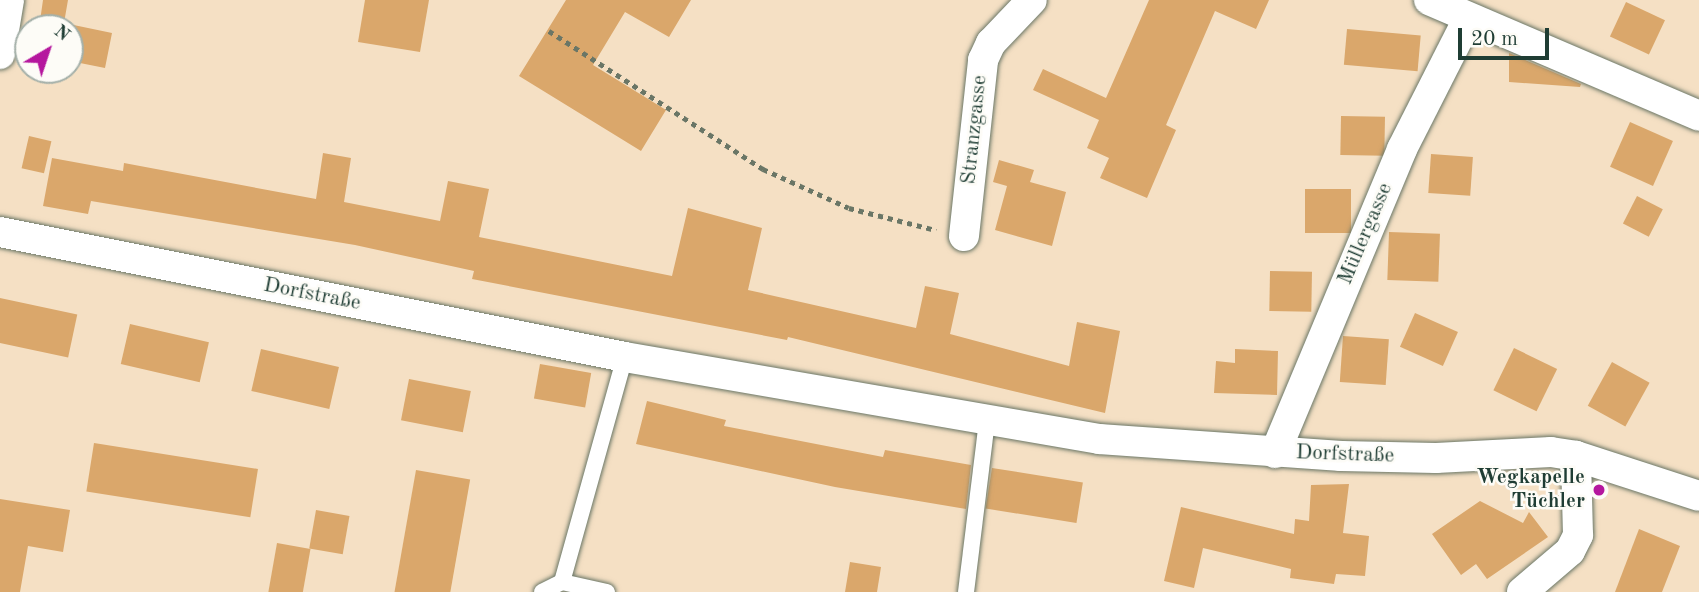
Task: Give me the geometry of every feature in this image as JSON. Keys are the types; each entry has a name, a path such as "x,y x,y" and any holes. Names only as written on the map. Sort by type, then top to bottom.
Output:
{"street":[{"path":"0,54 9,0"},
{"name":"Stranzgasse","path":"964,236 983,60 991,43 1032,0"},
{"path":"1429,0 1699,116"},
{"name":"Müllergasse","path":"1275,453 1402,149 1468,19"},
{"name":"Dorfstraße","path":"0,232 625,357 1099,439 1275,453 1436,458 1551,452 1576,456 1699,495"},
{"path":"1522,592 1570,551 1578,534 1576,456"}],"lane":[{"path":"562,582 625,357"},
{"path":"966,592 987,420"},
{"path":"542,592 562,582 607,592"}],"path":[{"path":"549,31 763,169 849,208 964,236"}],"building":[{"path":"43,0 68,0 66,14 41,14"},
{"path":"365,0 429,0 420,52 358,42"},
{"path":"566,0 691,0 669,37 625,12 593,65 666,110 641,151 519,76"},
{"path":"1149,0 1269,0 1256,29 1215,11 1166,125 1176,130 1147,198 1100,178 1109,158 1087,148 1099,120 1033,90 1043,69 1106,98"},
{"path":"1626,2 1665,20 1649,55 1610,36"},
{"path":"84,27 112,33 105,68 84,64"},
{"path":"1347,29 1421,35 1418,71 1344,65"},
{"path":"1509,53 1581,84 1580,87 1509,82"},
{"path":"1341,116 1385,117 1384,156 1340,155"},
{"path":"1630,122 1673,141 1653,186 1610,167"},
{"path":"29,136 51,141 44,173 22,168"},
{"path":"323,153 351,158 344,202 440,221 448,181 489,189 479,237 672,276 688,208 762,228 748,290 916,328 925,286 959,293 950,334 1069,366 1077,322 1120,331 1105,413 788,337 787,340 472,279 474,271 355,245 91,201 88,214 43,206 52,158 123,171 124,163 316,199"},
{"path":"1431,154 1473,157 1470,196 1428,193"},
{"path":"999,160 1034,170 1030,182 1066,192 1052,246 995,230 1007,186 993,182"},
{"path":"1305,189 1351,189 1351,233 1305,233"},
{"path":"1637,196 1663,209 1649,237 1623,224"},
{"path":"1389,232 1440,234 1438,282 1387,280"},
{"path":"1270,271 1312,272 1311,312 1269,311"},
{"path":"0,298 77,314 68,357 0,343"},
{"path":"1415,313 1458,332 1443,366 1400,347"},
{"path":"130,324 209,342 200,382 121,364"},
{"path":"1343,336 1389,339 1386,385 1340,382"},
{"path":"1514,348 1557,369 1537,411 1493,390"},
{"path":"261,349 339,367 329,409 251,391"},
{"path":"1235,349 1278,351 1277,395 1214,393 1216,361 1235,363"},
{"path":"1612,362 1650,383 1625,427 1588,406"},
{"path":"540,364 591,373 585,407 534,398"},
{"path":"409,379 471,391 463,432 401,420"},
{"path":"647,401 726,420 724,426 883,457 885,450 971,465 966,509 835,487 636,444"},
{"path":"94,443 258,469 250,517 86,491"},
{"path":"992,468 1083,482 1076,523 986,508"},
{"path":"416,470 470,480 450,592 394,592"},
{"path":"1349,484 1343,533 1369,536 1365,576 1336,574 1334,584 1290,578 1291,569 1203,548 1194,588 1164,581 1181,507 1294,534 1295,519 1309,521 1311,485"},
{"path":"0,499 70,510 63,552 28,546 20,592 0,592"},
{"path":"1480,501 1523,523 1529,512 1548,537 1487,579 1476,564 1461,575 1432,534"},
{"path":"316,510 349,516 343,554 309,548"},
{"path":"1639,529 1680,546 1662,592 1615,592"},
{"path":"277,543 310,549 303,592 268,592"},
{"path":"850,562 881,567 877,592 845,592"}],"place":[{"name":"Wegkapelle Tüchler","path":"1599,490"}]}
